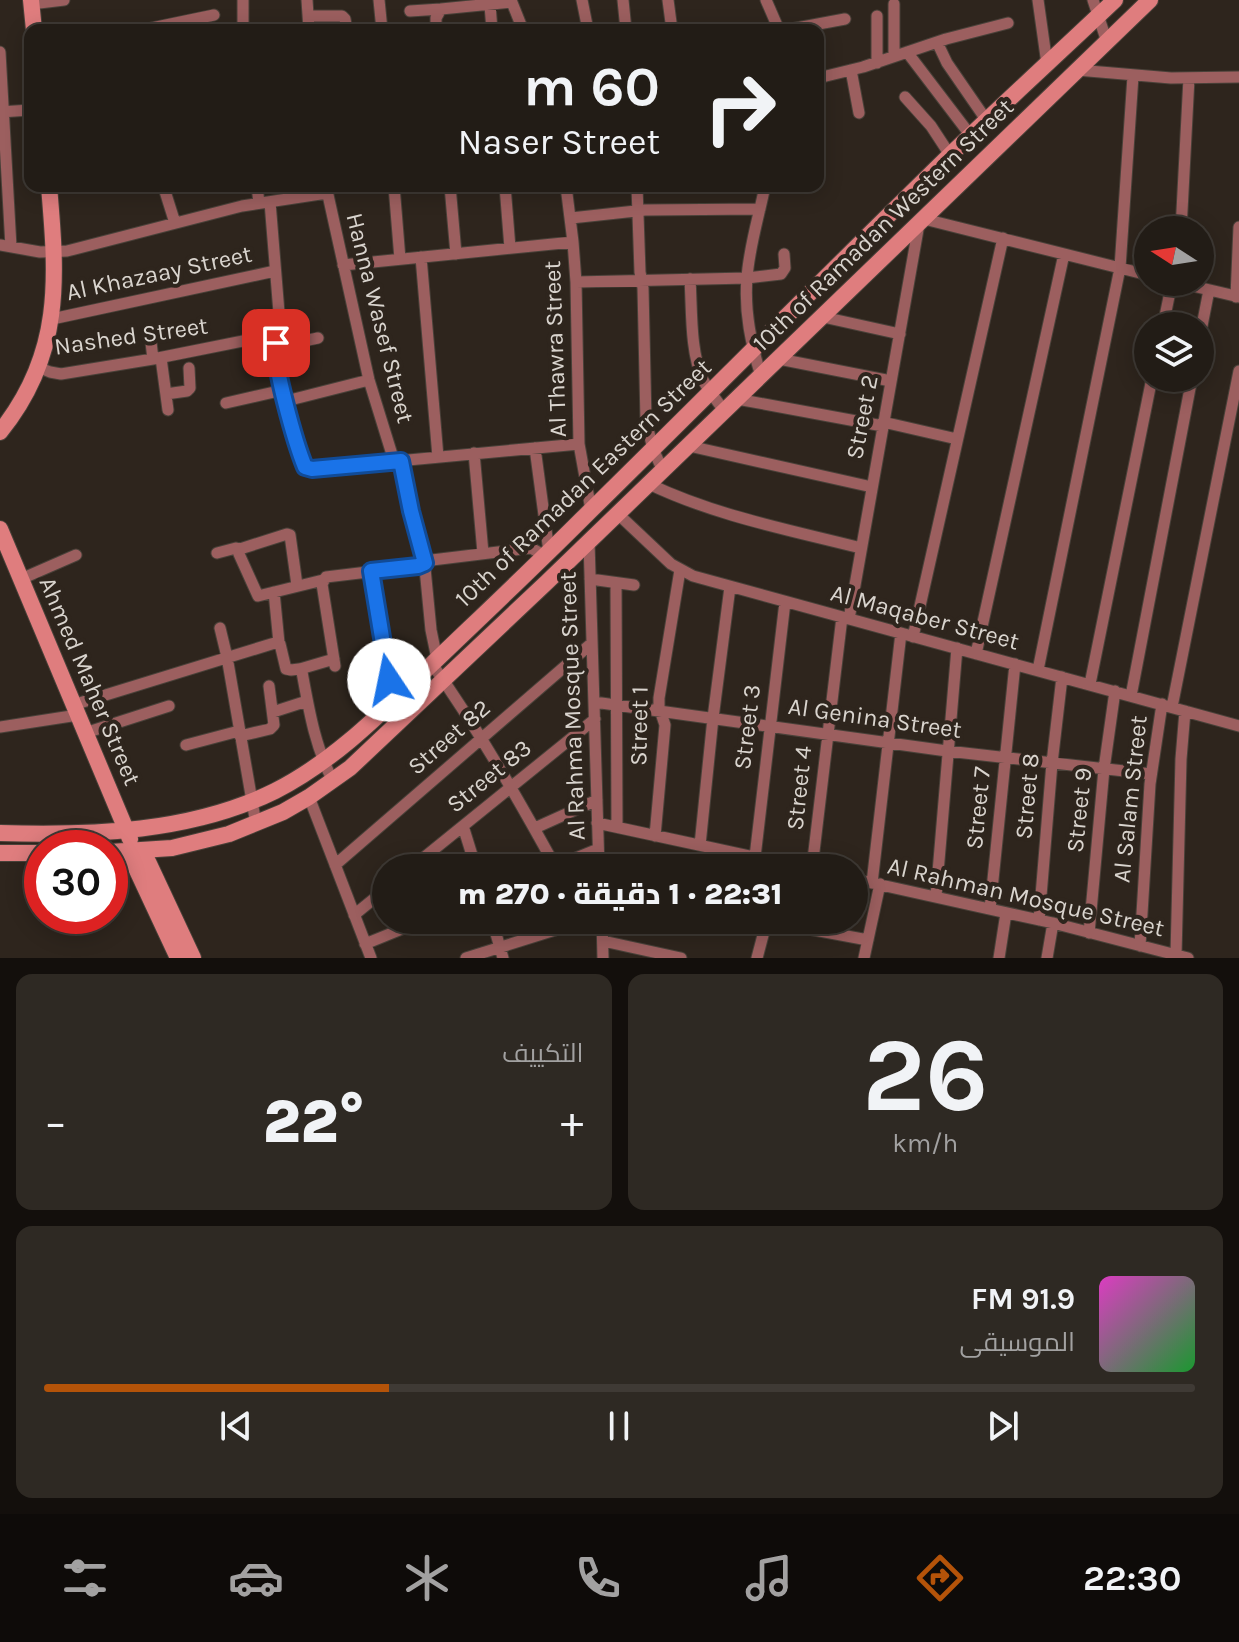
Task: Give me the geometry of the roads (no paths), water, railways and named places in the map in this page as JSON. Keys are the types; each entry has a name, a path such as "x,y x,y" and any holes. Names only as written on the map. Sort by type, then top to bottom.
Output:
{"street":[{"path":"33,24 31,2 64,0"},
{"path":"243,0 243,24"},
{"path":"307,0 309,24"},
{"path":"379,0 381,24"},
{"path":"582,0 587,24"},
{"path":"623,0 625,24"},
{"path":"668,0 671,24"},
{"path":"765,0 776,24"},
{"path":"1038,0 1051,61 1074,74 1239,77"},
{"name":"10th of Ramadan Eastern Street","path":"126,830 222,813 277,790 324,763 397,698 542,558 961,145 1051,61 1096,8 1115,0"},
{"name":"10th of Ramadan Western Street","path":"128,851 201,842 256,824 309,797 350,768 622,511 1150,0"},
{"path":"410,11 511,1 521,24"},
{"path":"894,4 894,56"},
{"path":"490,5 492,24"},
{"path":"1096,8 1107,42"},
{"path":"436,24 441,9"},
{"path":"171,24 214,15"},
{"path":"308,16 342,16 346,24"},
{"path":"877,16 877,63"},
{"path":"818,24 845,19"},
{"path":"824,77 1008,23"},
{"path":"937,42 947,63 987,121"},
{"path":"0,52 5,246 40,252 67,251 316,192"},
{"path":"907,52 977,168"},
{"path":"851,70 859,113"},
{"path":"1038,670 1120,268 1133,76"},
{"path":"1182,216 1189,78"},
{"path":"905,97 931,126 961,145"},
{"path":"2,111 24,110"},
{"path":"0,432 23,399 38,367 52,319 55,252 50,192"},
{"path":"165,192 175,223"},
{"path":"259,192 275,271 280,325 275,347 284,396 305,467 312,469 579,444"},
{"name":"Hanna Wasef Street","path":"326,192 369,380 398,461 425,563 434,662"},
{"path":"394,192 400,259"},
{"path":"451,192 456,254"},
{"path":"505,192 510,248"},
{"name":"Al Thawra Street","path":"567,192 576,282 579,444 591,510"},
{"path":"637,192 645,407 653,449 663,471"},
{"path":"761,376 747,313 747,278 764,192"},
{"path":"571,218 638,211 760,209"},
{"path":"922,221 1134,272"},
{"name":"Street 2","path":"846,618 922,221"},
{"path":"1214,291 1237,297 1239,227"},
{"path":"864,958 876,883 888,742 907,635 957,439 1003,238"},
{"path":"343,265 573,242"},
{"path":"576,282 747,278 783,273 784,254"},
{"path":"976,654 1064,254"},
{"path":"421,257 438,457"},
{"name":"Al Khazaay Street","path":"52,319 275,271"},
{"path":"690,279 697,359 703,380 725,412"},
{"path":"823,317 900,334"},
{"path":"150,334 168,410"},
{"name":"Nashed Street","path":"38,367 61,374 157,359 278,334"},
{"path":"275,347 318,338"},
{"path":"779,359 891,381"},
{"path":"166,394 190,388 189,368"},
{"name":"Al Salam Street","path":"1140,946 1151,774 1223,458 1239,371"},
{"path":"226,403 369,380"},
{"path":"1090,684 1149,392"},
{"path":"1131,696 1189,392"},
{"path":"737,399 957,439"},
{"path":"689,446 872,487"},
{"path":"535,448 542,558 547,582"},
{"path":"474,453 483,553"},
{"path":"649,484 715,510 861,548"},
{"path":"611,490 622,511"},
{"name":"Al Maqaber Street","path":"622,511 680,570 693,576 1239,726"},
{"name":"Ahmed Maher Street","path":"0,529 126,830"},
{"path":"217,553 290,535 297,585"},
{"name":"Al Rahma Mosque Street","path":"589,542 598,854"},
{"path":"240,549 239,554 257,595 262,596 329,576 418,566 432,560 483,553 531,548 542,558"},
{"path":"21,579 76,555"},
{"name":"Street 1","path":"655,836 665,725 659,698 680,570"},
{"path":"371,571 386,669 397,698"},
{"path":"590,579 634,585"},
{"path":"274,592 279,643 286,669 334,662 323,580"},
{"path":"616,583 617,827"},
{"path":"700,845 730,587"},
{"name":"Street 3","path":"755,854 785,602"},
{"name":"Street 4","path":"814,854 827,733 846,618"},
{"path":"220,628 256,824"},
{"path":"0,727 76,710 227,657 279,643"},
{"name":"Street 82","path":"335,865 592,643"},
{"path":"936,896 957,648"},
{"path":"434,662 511,786 547,854"},
{"name":"Street 7","path":"990,909 1015,664"},
{"path":"300,669 315,734 333,781"},
{"name":"Street 8","path":"1039,920 1062,677"},
{"path":"186,745 273,727 275,722 269,686"},
{"name":"Street 9","path":"1089,933 1104,769 1115,691"},
{"path":"273,712 307,701"},
{"name":"Al Genina Street","path":"594,702 947,751 1151,774"},
{"path":"85,733 169,706"},
{"path":"1176,955 1185,711"},
{"name":"Street 83","path":"428,854 595,719"},
{"path":"309,797 371,958"},
{"path":"535,828 597,800"},
{"path":"597,823 741,854"},
{"path":"463,826 472,854"},
{"name":"10th of Ramadan Eastern Street","path":"0,833 24,834"},
{"name":"Ahmed Maher Street","path":"128,834 193,958"},
{"path":"586,854 598,849"},
{"name":"Ahmed Maher Street","path":"136,851 178,958"},
{"path":"0,853 24,853"},
{"name":"Al Rahman Mosque Street","path":"868,882 1053,923 1188,958"},
{"path":"354,915 372,900"},
{"path":"999,958 1006,913"},
{"path":"1047,958 1053,923"},
{"path":"365,944 390,934"},
{"path":"466,958 501,953 551,934"},
{"path":"603,934 603,958"},
{"path":"757,958 763,934"},
{"path":"837,934 868,940"},
{"path":"603,941 681,958"}]}
